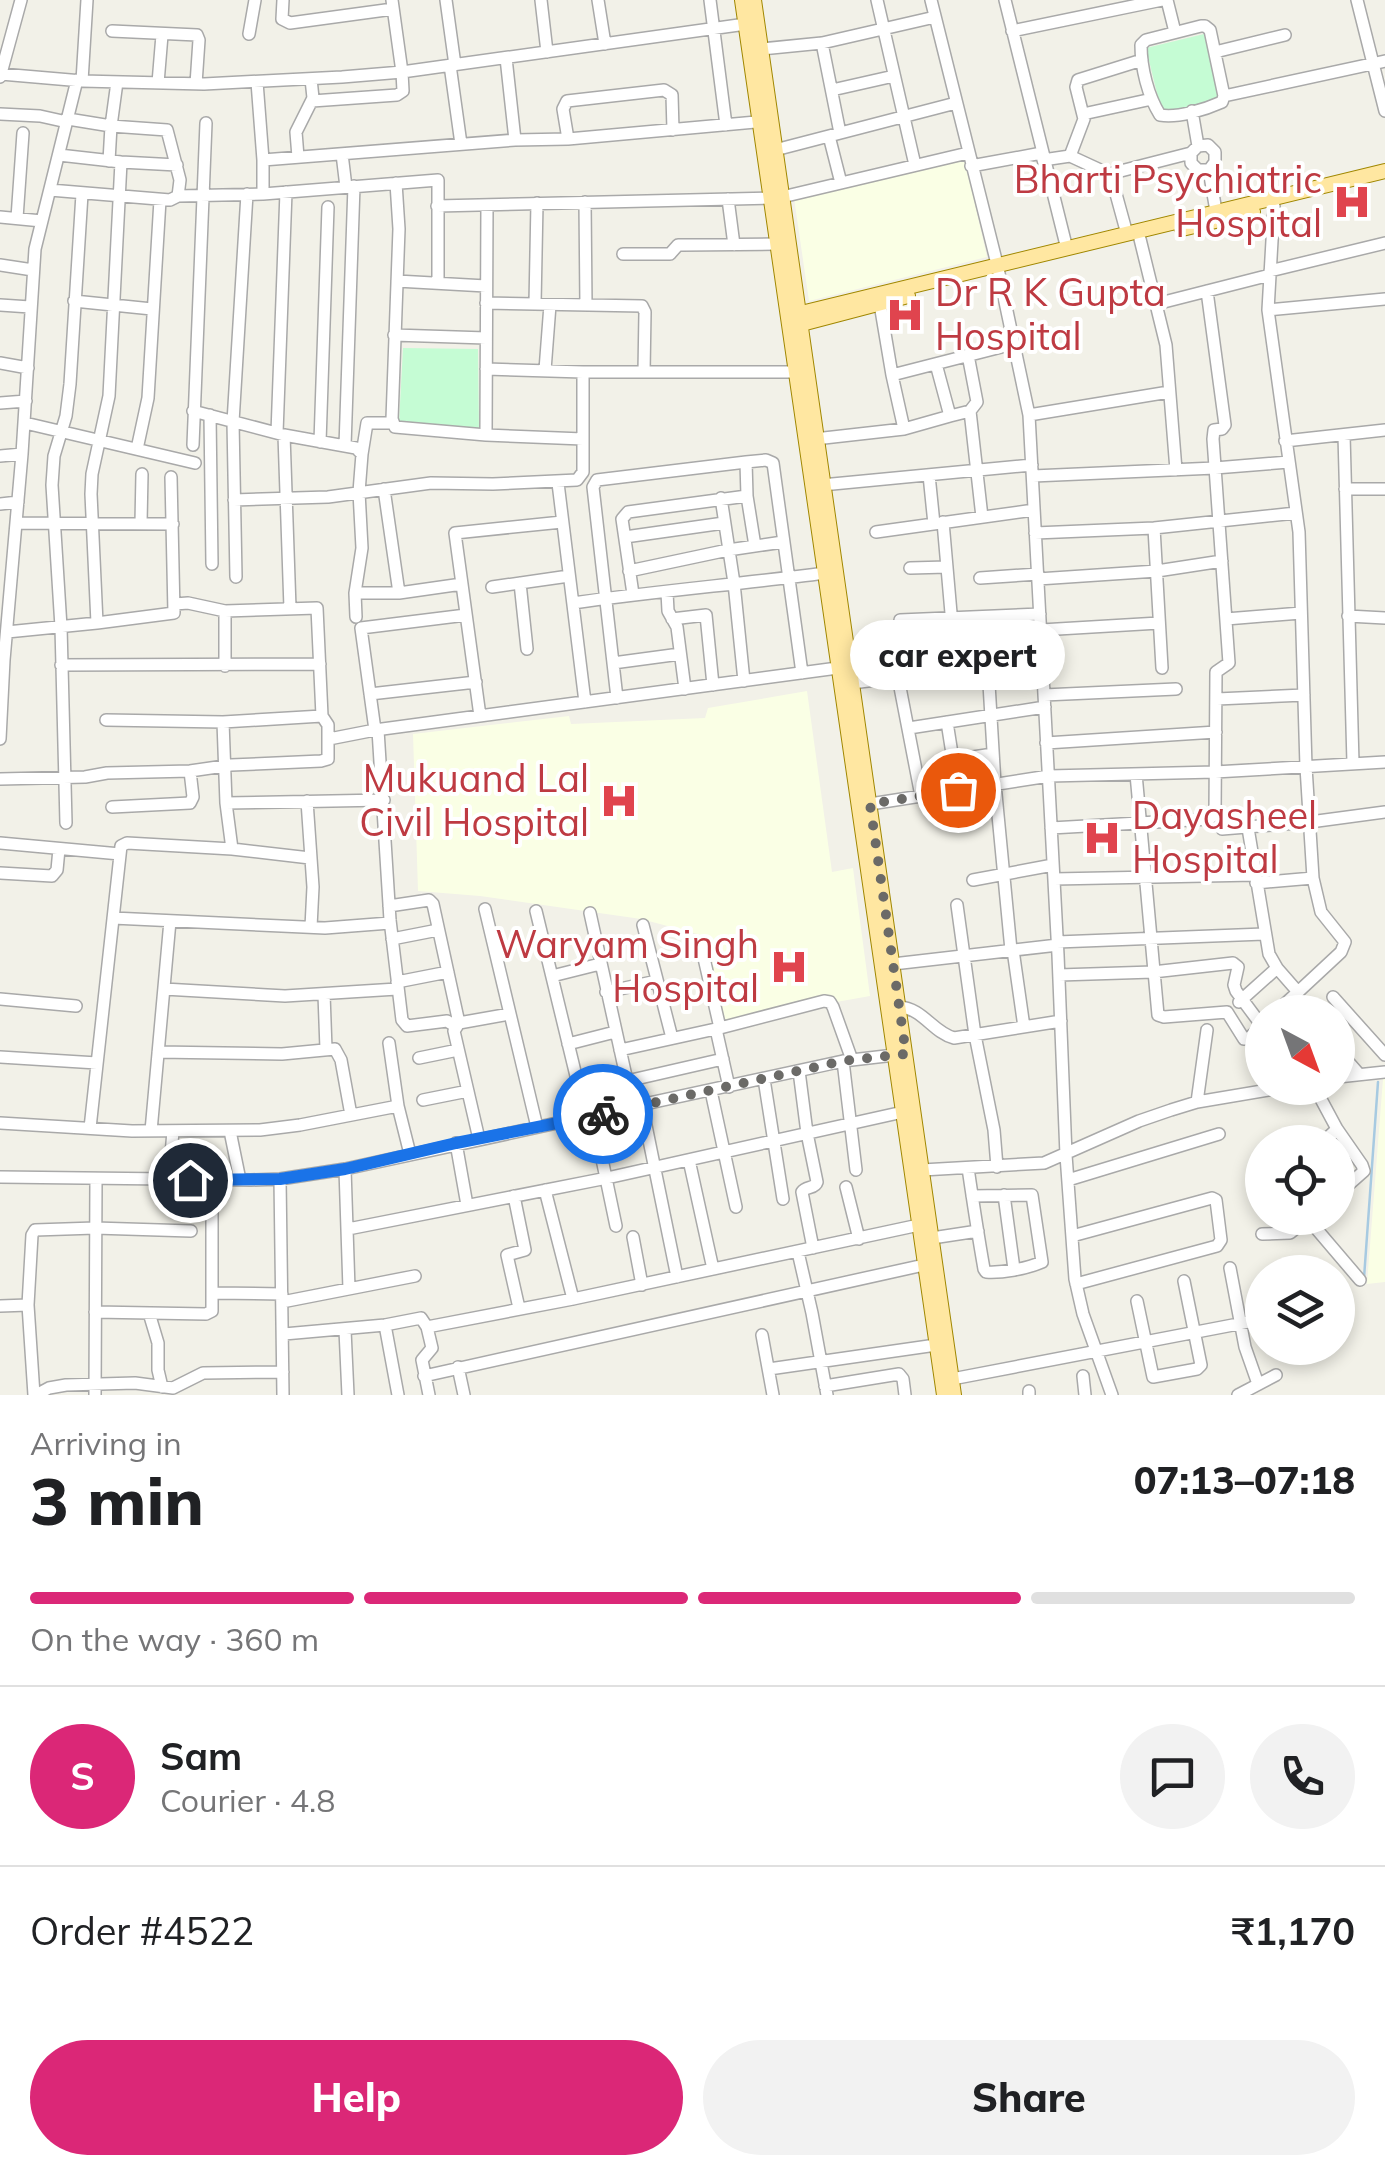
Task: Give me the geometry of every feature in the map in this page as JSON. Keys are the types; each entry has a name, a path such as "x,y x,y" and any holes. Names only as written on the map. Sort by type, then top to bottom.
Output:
{"main road":[{"path":"742,0 761,49 765,122 775,150 776,244 794,320"},
{"path":"754,0 751,23 801,372 825,573 844,668 852,683 894,964 902,1112 944,1395"},
{"path":"794,320 1385,171"},
{"path":"794,320 880,304 1066,249 1385,180"},
{"path":"801,372 822,485 844,668 954,1395"}],"street":[{"path":"22,0 1,76 80,81 196,84 402,72 751,23"},
{"path":"0,738 35,249 80,81 87,0"},
{"path":"248,34 255,0"},
{"path":"283,0 282,20 290,23 392,4 403,92 312,101"},
{"path":"446,0 461,144"},
{"path":"540,0 547,52"},
{"path":"598,0 605,44"},
{"path":"710,0 726,126"},
{"path":"877,0 915,165"},
{"path":"931,0 998,268 1029,415 1066,1155 1076,1284 1112,1395"},
{"path":"1005,0 1066,249"},
{"path":"1012,31 1165,0 1175,32"},
{"path":"1357,0 1379,63 1385,111"},
{"path":"761,49 822,43 935,17"},
{"path":"1224,96 1210,30 1205,26 1142,45 1152,99 1156,111 1165,117 1217,105 1224,96 1379,63"},
{"path":"112,31 198,37 196,84"},
{"path":"1215,52 1285,34"},
{"path":"158,83 162,35"},
{"path":"822,43 832,90 841,183"},
{"path":"506,58 515,140"},
{"path":"1070,156 1082,124 1078,80 1142,60"},
{"path":"832,90 894,76"},
{"path":"298,157 296,132 312,101 311,79"},
{"path":"97,623 92,474 109,396 119,194 111,126 118,82"},
{"path":"257,82 263,194"},
{"path":"568,139 563,108 567,102 664,90 672,95 672,130"},
{"path":"1083,114 1152,99"},
{"path":"775,150 956,103"},
{"path":"438,206 776,198 915,165 970,159 1070,156 1108,174 1194,149 1208,145 1215,152 1215,162 1208,170 1198,170 1190,158 1194,149 1192,111"},
{"path":"0,114 167,130 180,180 178,196"},
{"path":"263,160 765,122"},
{"path":"193,445 206,123"},
{"path":"16,218 23,133"},
{"path":"59,154 177,165"},
{"path":"342,154 350,187 345,446"},
{"path":"1208,170 1216,211"},
{"path":"1108,174 1133,236 1166,345 1176,470"},
{"path":"50,190 173,200 178,196 263,194 438,180 438,284"},
{"path":"392,423 399,229 396,183"},
{"path":"286,192 281,434 290,608"},
{"path":"66,823 61,627 52,485 54,456 70,384 82,194"},
{"path":"236,578 234,422 247,194"},
{"path":"728,199 734,245"},
{"path":"138,449 148,398 160,200"},
{"path":"585,202 586,304"},
{"path":"535,304 537,204"},
{"path":"486,435 487,205"},
{"path":"1274,206 1268,310 1299,532 1313,878 1321,912 1342,936 1344,947 1295,995"},
{"path":"320,442 328,207"},
{"path":"0,217 42,221"},
{"path":"1156,304 1385,242"},
{"path":"623,254 670,254 682,245 776,244"},
{"path":"0,265 33,270"},
{"path":"397,281 486,286"},
{"path":"1051,828 1213,818 1216,814 1216,672 1229,663 1213,432 1225,424 1207,291"},
{"path":"1268,310 1385,299"},
{"path":"74,301 152,309"},
{"path":"486,303 642,306 644,372"},
{"path":"0,304 30,307"},
{"path":"880,304 904,429"},
{"path":"546,370 550,305"},
{"path":"394,336 486,338"},
{"path":"892,375 1014,344"},
{"path":"815,440 904,429 970,411 978,398 968,356"},
{"path":"0,363 28,368"},
{"path":"936,364 950,416"},
{"path":"486,369 801,372"},
{"path":"234,500 431,483 577,480 582,476 583,372"},
{"path":"1029,415 1169,392"},
{"path":"0,403 26,401"},
{"path":"193,411 356,448 362,454"},
{"path":"970,411 982,517"},
{"path":"210,416 212,564"},
{"path":"24,423 194,462"},
{"path":"356,616 354,593 362,548 359,492 367,424 584,439"},
{"path":"1285,441 1385,430"},
{"path":"1344,435 1353,763"},
{"path":"0,456 22,454"},
{"path":"618,698 594,483 597,480 766,460 773,463 802,673"},
{"path":"746,462 755,546"},
{"path":"822,485 976,471 1176,470 1289,462"},
{"path":"141,523 142,474"},
{"path":"929,475 947,568 956,670"},
{"path":"6,632 171,614 175,604 171,477"},
{"path":"558,483 584,702"},
{"path":"384,489 400,593"},
{"path":"1345,490 1385,489"},
{"path":"633,594 622,519 628,512 748,496"},
{"path":"720,498 744,681"},
{"path":"0,504 18,502"},
{"path":"876,532 1034,510"},
{"path":"1036,533 1154,528 1296,513"},
{"path":"480,716 455,533 562,522"},
{"path":"16,523 173,524"},
{"path":"625,538 724,523"},
{"path":"1154,528 1162,668"},
{"path":"629,571 783,542"},
{"path":"980,578 1157,571 1222,561"},
{"path":"910,568 947,568"},
{"path":"573,603 825,573"},
{"path":"492,587 569,576"},
{"path":"520,583 527,649"},
{"path":"354,593 400,593 462,584"},
{"path":"667,592 668,611 677,627 685,689"},
{"path":"0,779 85,778 108,773 325,761 330,739 322,716 317,608 225,611 175,604"},
{"path":"225,611 225,666"},
{"path":"1226,618 1301,612"},
{"path":"900,620 1040,614"},
{"path":"466,615 361,628 384,800 390,923 402,1020 407,1026 448,1022 457,1025 510,1014"},
{"path":"672,619 706,616 714,685"},
{"path":"1006,616 1009,667"},
{"path":"1348,616 1385,618"},
{"path":"985,617 995,784 1024,1027"},
{"path":"1040,630 1159,623"},
{"path":"613,663 680,654"},
{"path":"62,665 320,664"},
{"path":"852,683 956,670 1043,665"},
{"path":"330,739 844,668"},
{"path":"898,677 920,796"},
{"path":"370,694 476,682"},
{"path":"909,728 990,715 1044,701 1176,689"},
{"path":"1217,699 1304,695"},
{"path":"106,720 223,722 322,716"},
{"path":"223,722 232,850"},
{"path":"946,722 953,760 993,754"},
{"path":"1046,743 1216,732"},
{"path":"870,804 1048,776 1385,762"},
{"path":"112,806 190,803 190,771"},
{"path":"1136,774 1156,1010 1160,1016 1226,1012 1277,968"},
{"path":"226,802 384,800"},
{"path":"307,801 313,886 311,927"},
{"path":"1222,829 1385,812"},
{"path":"1248,828 1268,954 1298,992"},
{"path":"0,843 120,854"},
{"path":"90,1128 121,846 127,843 310,858"},
{"path":"0,873 52,876 57,870 59,849"},
{"path":"973,880 1053,865"},
{"path":"1054,879 1313,878"},
{"path":"389,906 429,900 433,904 457,1025 454,1030 479,1139"},
{"path":"957,905 997,1167"},
{"path":"485,908 537,1127"},
{"path":"536,911 568,1044 607,1178 616,1226"},
{"path":"590,912 626,1081 638,1107 654,1168 677,1277"},
{"path":"113,918 311,927 390,923"},
{"path":"151,1131 170,921"},
{"path":"643,926 672,1038"},
{"path":"392,938 438,930"},
{"path":"894,964 1057,943 1264,934"},
{"path":"701,944 729,1086"},
{"path":"1059,975 1153,972 1234,963 1238,967 1234,988 1245,1004"},
{"path":"552,976 600,964"},
{"path":"164,989 285,996 324,994 397,986 448,972"},
{"path":"606,992 657,980"},
{"path":"324,994 326,1049"},
{"path":"0,999 76,1006"},
{"path":"620,1050 830,1002 848,1060 856,1170"},
{"path":"899,1007 913,1008 948,1037 1061,1021"},
{"path":"1226,1012 1245,1039"},
{"path":"1355,1021 1385,1055"},
{"path":"1197,1102 1207,1030"},
{"path":"568,1044 616,1032"},
{"path":"388,1043 410,1154"},
{"path":"158,1052 282,1054 335,1050 340,1054 352,1115"},
{"path":"420,1058 458,1050"},
{"path":"0,1177 280,1179 345,1169 848,1060 900,1054"},
{"path":"0,1057 97,1063"},
{"path":"626,1081 722,1059"},
{"path":"1355,1069 1359,1074"},
{"path":"799,1071 817,1182 802,1192 813,1248"},
{"path":"1355,1075 1385,1072"},
{"path":"764,1079 783,1199"},
{"path":"711,1090 736,1207"},
{"path":"423,1100 468,1091"},
{"path":"922,1170 1044,1163 1139,1121 1197,1102 1245,1094"},
{"path":"0,1123 151,1131 260,1130 398,1106"},
{"path":"348,1229 607,1178 902,1112"},
{"path":"169,1179 172,1131"},
{"path":"230,1131 240,1180"},
{"path":"1068,1180 1218,1134"},
{"path":"456,1143 467,1205"},
{"path":"1355,1155 1364,1168 1355,1180"},
{"path":"688,1160 713,1270"},
{"path":"968,1168 972,1196 978,1231 986,1272 1038,1265 1042,1258 1032,1195 972,1196"},
{"path":"345,1169 350,1289"},
{"path":"95,1390 96,1179"},
{"path":"280,1179 283,1395"},
{"path":"95,1312 206,1314 212,1310 212,1180"},
{"path":"846,1187 859,1239"},
{"path":"545,1190 573,1299"},
{"path":"1004,1195 1014,1269"},
{"path":"514,1196 525,1250 506,1256 519,1308"},
{"path":"1072,1236 1216,1200 1221,1240 1217,1246 1076,1284"},
{"path":"427,1326 919,1225"},
{"path":"190,1230 35,1230 28,1305 35,1395 50,1388 95,1390 135,1383 179,1386 203,1373 283,1372"},
{"path":"932,1238 978,1231"},
{"path":"1323,1235 1360,1280"},
{"path":"632,1238 642,1284"},
{"path":"798,1252 826,1390 899,1374 906,1395"},
{"path":"424,1376 924,1264"},
{"path":"1230,1268 1245,1347 1258,1384"},
{"path":"213,1294 282,1298 415,1276"},
{"path":"1136,1301 1151,1374 1157,1378 1200,1368 1184,1281"},
{"path":"0,1306 28,1305"},
{"path":"149,1313 158,1343 162,1387"},
{"path":"284,1334 345,1330 421,1318 427,1326 432,1351 422,1357 429,1395"},
{"path":"952,1379 1245,1323"},
{"path":"385,1325 398,1395"},
{"path":"345,1330 348,1395"},
{"path":"762,1335 773,1395"},
{"path":"769,1369 936,1344"},
{"path":"458,1367 464,1395"},
{"path":"1238,1395 1276,1374"},
{"path":"1082,1376 1085,1395"}],"shaded area":[{"path":"964,156 987,257 809,301 794,198"},
{"name":"Mukuand Lal Civil Hospital","path":"807,691 832,872 853,868 870,996 725,1022 705,936 641,919 418,891 413,734 569,716 571,724 705,718 708,708"},
{"path":"1383,1079 1385,1282 1367,1284"}],"green space":[{"path":"1204,34 1221,100 1162,114 1146,48"},
{"path":"403,348 478,349 479,432 399,423"}],"waterway":[{"path":"1364,1278 1378,1082"}],"way so far":[{"path":"603,1114 843,1061 906,1054 870,804 958,790"}],"place":[{"name":"Bharti Psychiatric Hospital","path":"1352,202"},
{"name":"Dr R K Gupta Hospital","path":"905,315"},
{"name":"car expert","path":"958,790"},
{"name":"Mukuand Lal Civil Hospital","path":"619,801"},
{"name":"Dayasheel Hospital","path":"1102,838"},
{"name":"Waryam Singh Hospital","path":"789,967"}],"route":[{"path":"190,1180 280,1179 345,1169 603,1114"}]}
